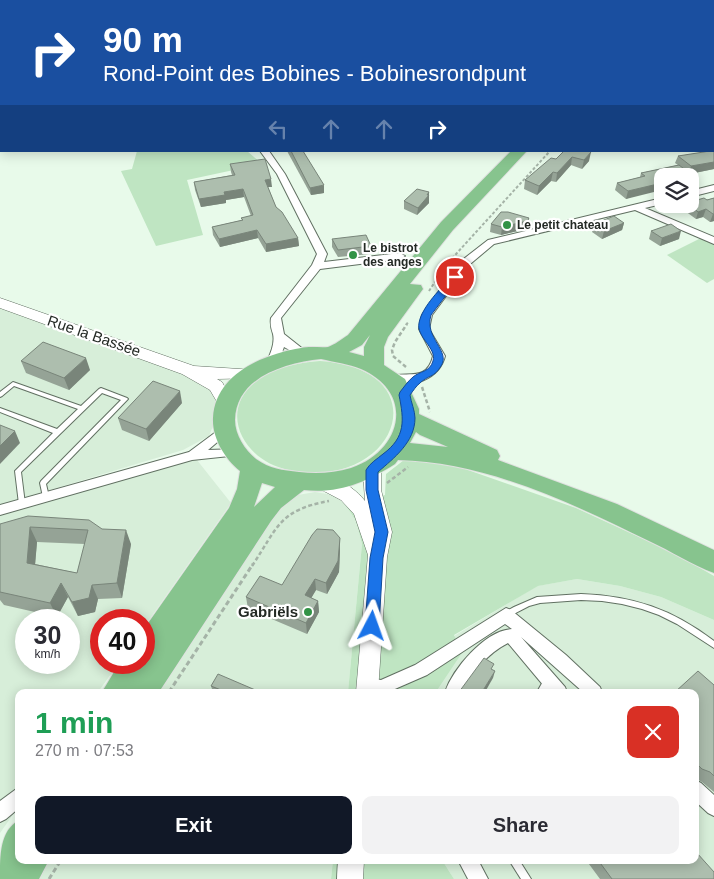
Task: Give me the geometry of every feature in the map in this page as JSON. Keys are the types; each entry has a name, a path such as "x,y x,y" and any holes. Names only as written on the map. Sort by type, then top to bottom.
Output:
{"highway":[{"path":"332,353 355,340 447,226 519,152"},
{"path":"374,366 374,347 395,328 456,235 533,152"},
{"path":"277,347 302,353 332,353 374,366 405,384 410,419 404,437 396,451 372,470 344,481 326,484 297,483 272,478 252,468 235,452 224,430 226,403 236,387 277,347"},
{"path":"410,419 428,429 487,454 529,479"},
{"path":"396,451 419,450 444,454 529,479 648,528 714,562"},
{"path":"155,635 239,513 249,489 252,468"},
{"path":"145,689 250,531 282,506 297,483"},
{"path":"118,689 128,674"},
{"path":"0,863 15,842"},
{"path":"19,879 29,864"}],"main road":[{"name":"Rue la Bassée","path":"0,303 188,370 216,386 226,403"},
{"name":"Rue la Bassée","path":"188,370 226,375 249,374"},
{"path":"368,689 377,558 382,532 372,490 372,470"},
{"path":"326,484 352,497 360,507 373,538 377,558"},
{"path":"350,879 352,864"}],"street":[{"path":"265,152 281,174 323,257 278,313 275,324 277,347"},
{"path":"699,192 714,188"},
{"path":"405,384 430,374 438,364 439,356 424,329 427,315 466,263 478,251 491,242 654,203"},
{"path":"636,207 714,241"},
{"path":"317,266 400,256"},
{"path":"180,459 193,454 224,430"},
{"path":"0,510 180,459 210,453 235,452"},
{"path":"368,689 381,688 421,670 468,640 511,624"},
{"path":"511,624 545,686"},
{"path":"455,689 484,649 511,624"},
{"path":"511,624 590,689"},
{"path":"699,793 714,807"},
{"path":"0,813 15,800"},
{"path":"470,864 479,879"}],"lane":[{"path":"0,395 13,384 82,408"},
{"path":"22,504 18,471 100,390 125,399 43,483 46,497"},
{"path":"0,410 58,432"},
{"path":"511,624 536,600 583,596 605,597 648,608 675,619 699,633 714,645"},
{"path":"517,864 526,879"}],"path":[{"path":"446,265 549,152"},
{"path":"171,689 284,517 282,506"},
{"path":"48,879 58,864"}],"shaded area":[{"path":"0,308 200,379 211,387 216,397 213,426 209,436 183,450 0,505"},
{"path":"193,455 231,503 155,611 155,609 90,609 90,674 111,674 100,689 15,689 15,812 0,833 0,515"},
{"path":"315,492 333,495 345,504 356,521 362,544 348,689 158,689 271,517 298,495"},
{"path":"577,579 620,586 661,597 714,620 714,879 454,879 445,864 699,864 699,689 438,689 462,653 454,636 537,586"},
{"path":"44,864 333,864 331,879 35,879"}],"green space":[{"path":"137,152 248,152 262,164 187,180 203,235 156,246 121,171 132,169"},
{"path":"701,238 714,244 714,279 707,283 667,255"},
{"path":"320,361 358,369 382,384 393,405 391,427 379,447 357,463 327,472 289,470 273,465 259,457 248,446 241,433 237,419 239,405 246,391 259,379 273,371 288,366"},
{"path":"404,460 448,463 576,508 676,554 714,576 714,620 661,597 620,586 577,579 538,586 454,635 462,653 438,689 348,689 362,544 356,521 345,504 385,495 386,474"},
{"path":"333,864 445,864 454,879 331,879"}],"building":[{"path":"292,152 304,152 324,185 310,188"},
{"path":"563,152 591,152 584,160 572,157 557,173 553,172 539,186 525,180 551,158 556,159"},
{"path":"714,152 714,162 691,166 678,156"},
{"path":"265,159 271,179 265,180 276,207 282,212 298,238 266,244 257,230 219,239 212,227 243,220 241,218 253,215 243,189 224,192 225,195 199,199 194,182 235,175 230,164"},
{"path":"679,165 683,168 665,168"},
{"path":"654,170 654,185 628,191 617,183 645,176 641,173"},
{"path":"417,189 429,192 427,195 429,195 418,208 404,201"},
{"path":"714,198 714,214 706,209 699,212 699,199"},
{"path":"501,212 529,218 527,221 502,227 491,224"},
{"path":"614,216 624,223 604,231 594,224"},
{"path":"671,224 681,231 662,238 651,231"},
{"path":"366,235 371,246 338,250 332,239"},
{"path":"43,342 86,358 64,378 21,361"},
{"path":"153,381 180,391 146,429 118,418"},
{"path":"0,425 15,431 0,446"},
{"path":"28,516 89,520 102,529 126,530 117,583 92,585 89,598 72,602 61,583 50,603 0,592 0,524","holes":["30,527 88,530 77,573 27,563"]},
{"path":"317,529 333,530 340,538 338,561 326,583 315,579 305,595 318,601 306,623 246,597 260,576 282,585"},
{"path":"484,658 494,664 491,669 495,671 484,689 461,689"},
{"path":"698,671 714,685 714,776 699,766 699,689 678,689"},
{"path":"218,674 253,689 218,689 211,686"},
{"path":"699,855 714,872 714,879 612,879 601,864 699,864"}],"place":[{"name":"Le petit chateau","path":"507,225"},
{"name":"Le bistrot des anges","path":"353,255"},
{"name":"Gabriëls","path":"308,612"}],"route":[{"path":"372,626 377,558 382,532 379,512 372,490 372,470 396,451 404,437 410,419 404,395 417,379 430,374 438,364 439,356 424,329 424,322 427,315 455,277"}]}
